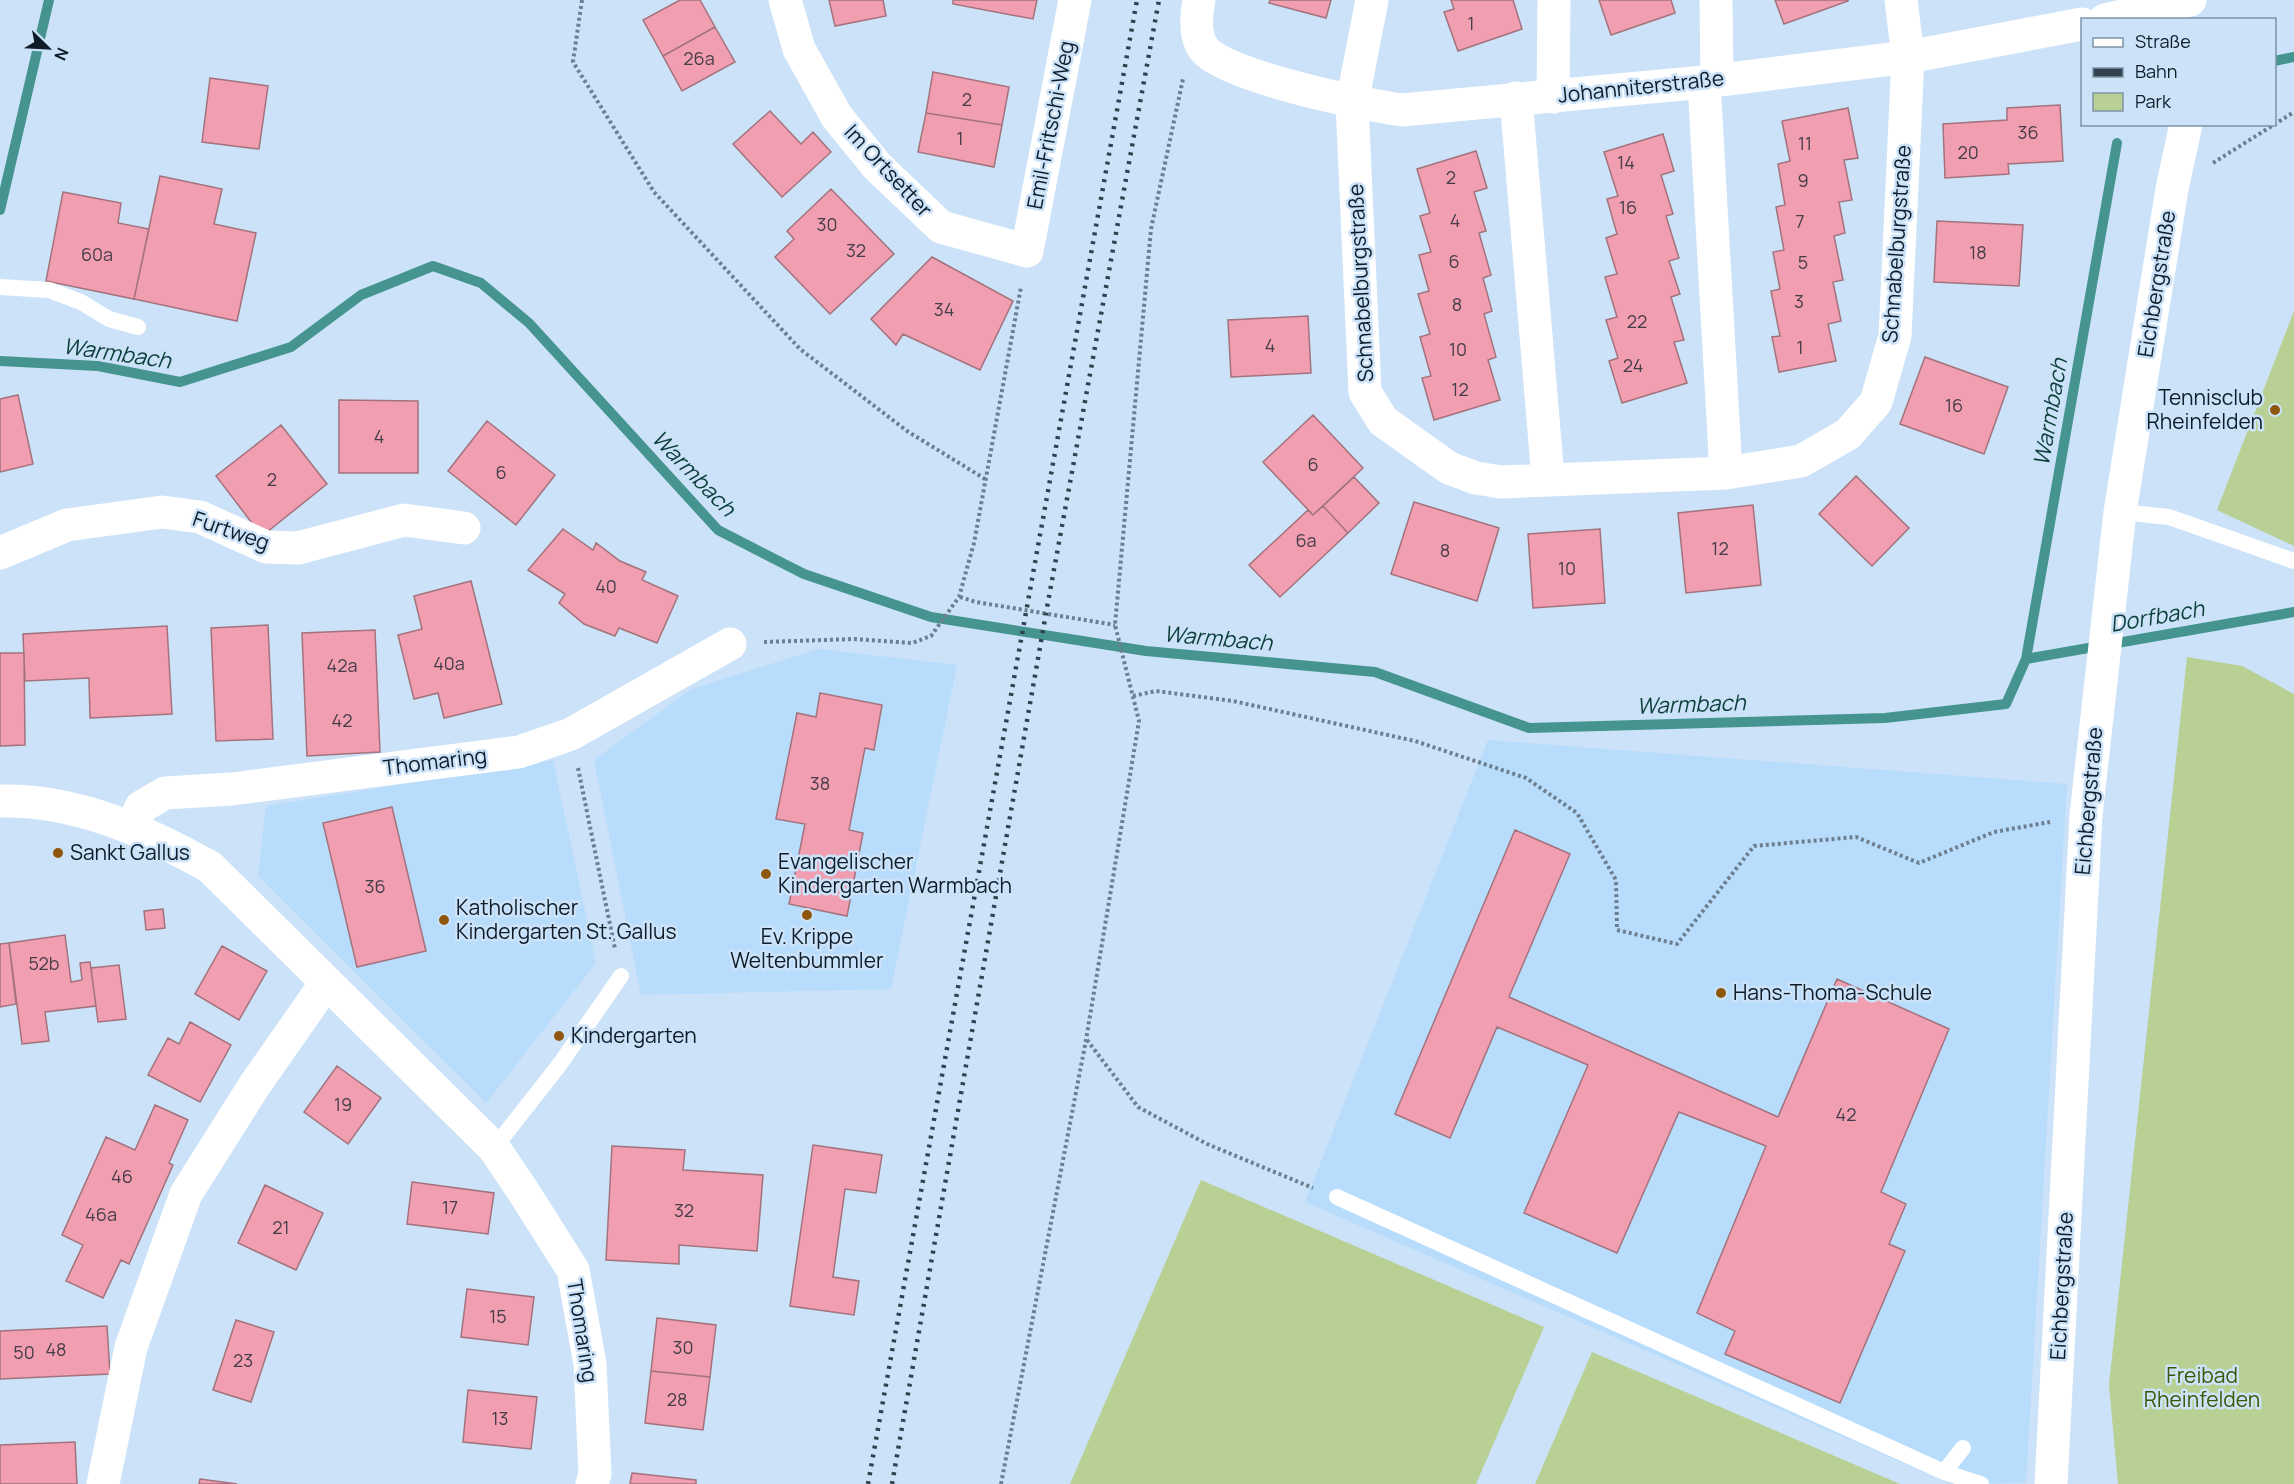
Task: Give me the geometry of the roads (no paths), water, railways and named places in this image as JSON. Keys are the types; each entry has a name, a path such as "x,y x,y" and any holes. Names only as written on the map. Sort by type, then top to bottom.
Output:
{"street":[{"name":"Im Ortsetter","path":"785,0 799,49 837,117 877,166 941,227 1027,250"},
{"name":"Emil-Fritschi-Weg","path":"1027,250 1075,0"},
{"name":"Johanniterstraße","path":"1199,0 1198,37 1206,51 1228,66 1352,103 1402,110 1711,81 1908,57 2081,24"},
{"name":"Schnabelburgstraße","path":"1372,0 1352,103 1365,392 1383,422 1449,468 1476,478 1501,482 1548,478 1726,473 1801,461 1848,434 1876,402 1895,336 1908,57 1901,0"},
{"path":"1553,97 1554,0"},
{"path":"1716,0 1711,81 1726,473"},
{"path":"2114,18 2190,0"},
{"path":"2206,18 2210,0"},
{"path":"1516,98 1548,478"},
{"name":"Eichbergstraße","path":"2051,1484 2086,815 2120,512 2172,189 2186,126"},
{"name":"Furtweg","path":"0,553 67,525 162,512 200,517 266,547 298,548 404,520 464,528"},
{"name":"Thomaring","path":"132,827 141,807 165,793 232,789 519,752 570,734 730,644"},
{"name":"Thomaring","path":"0,801 22,800 79,809 132,827 210,867 494,1148 573,1270 590,1364 595,1474 592,1484"},
{"path":"103,1484 131,1347 186,1194 254,1086 326,983"}],"lane":[{"path":"0,287 49,290 81,302 109,319 138,327"},
{"path":"2120,512 2169,517 2294,561"},
{"path":"494,1148 621,976"},
{"path":"1337,1197 1944,1472 1981,1484"},
{"path":"1944,1472 1963,1448"}],"waterway":[{"path":"0,210 49,0"},
{"name":"Warmbach","path":"2276,61 2294,57"},
{"name":"Warmbach","path":"0,361 98,366 180,382 291,347 361,295 433,266 481,283 529,323 718,530 804,574 931,617 1146,651 1375,672 1529,728 1885,718 2006,704 2026,659 2117,143"},
{"name":"Dorfbach","path":"2026,659 2294,612"}],"railway":[{"path":"868,1484 1137,0"},
{"path":"892,1484 1048,602 1159,0"}],"place":[{"name":"Tennisclub Rheinfelden","path":"2275,410"},
{"name":"Sankt Gallus","path":"58,853"},
{"name":"Evangelischer Kindergarten Warmbach","path":"766,874"},
{"name":"Ev. Krippe Weltenbummler","path":"807,915"},
{"name":"Katholischer Kindergarten St. Gallus","path":"444,920"},
{"name":"Hans-Thoma-Schule","path":"1721,993"},
{"name":"Kindergarten","path":"559,1036"}],"park label":[{"name":"Freibad Rheinfelden","path":"2202,1388"}]}
